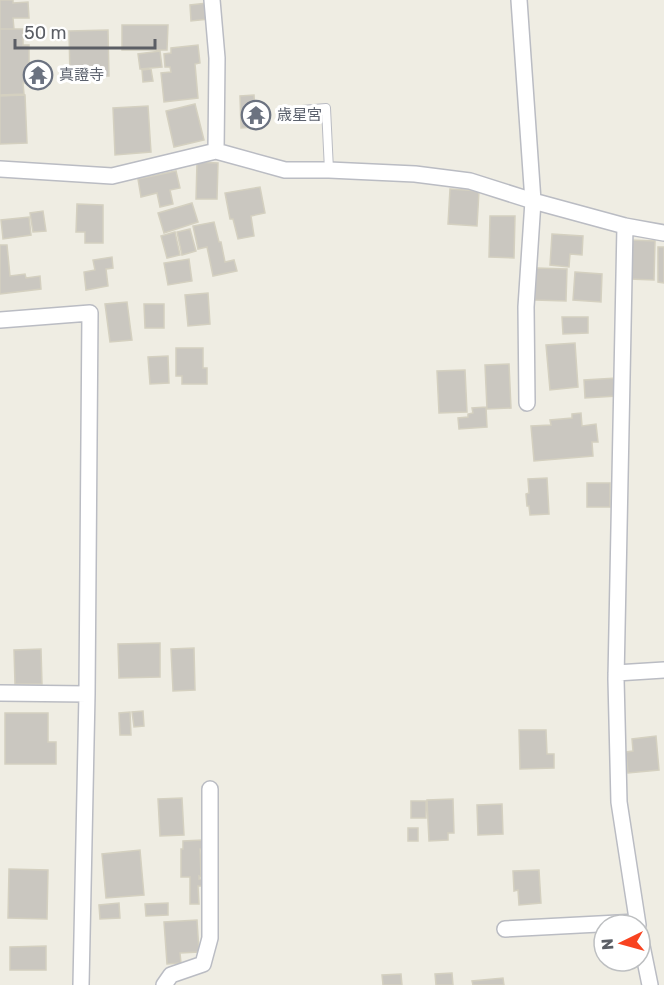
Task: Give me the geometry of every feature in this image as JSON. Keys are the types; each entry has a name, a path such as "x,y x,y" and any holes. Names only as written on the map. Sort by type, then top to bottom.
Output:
{"street":[{"path":"212,0 217,58 216,151"},
{"path":"519,0 533,201 526,307 527,403"},
{"path":"0,169 112,176 216,151 285,170 415,174 470,181 625,226 664,233"},
{"path":"625,226 616,673 618,802 636,913"},
{"path":"0,320 90,313 87,694 81,985"},
{"path":"616,673 664,670"},
{"path":"0,693 87,694"},
{"path":"164,985 171,975 203,964 210,938 210,789"},
{"path":"505,929 592,928"}],"lane":[{"path":"302,110 326,108 329,170"}],"building":[{"path":"0,0 13,0 13,3 28,2 29,18 13,18 14,29 0,29"},
{"path":"207,3 209,19 191,21 190,5"},
{"path":"122,25 168,25 167,50 122,50"},
{"path":"0,29 23,29 23,45 29,45 29,67 34,67 34,83 23,83 24,94 0,95"},
{"path":"108,30 109,76 70,77 69,31"},
{"path":"198,45 200,63 195,64 198,98 164,102 161,73 171,72 170,67 165,67 164,54 171,53 171,48"},
{"path":"160,51 162,67 140,69 138,54"},
{"path":"151,69 153,81 143,82 142,70"},
{"path":"25,95 27,143 0,144 0,96"},
{"path":"254,95 256,127 241,128 240,96"},
{"path":"195,104 204,140 174,147 166,111"},
{"path":"148,106 151,152 115,155 113,108"},
{"path":"197,162 218,163 217,199 196,199"},
{"path":"176,171 180,188 170,190 173,204 160,207 157,193 141,197 138,179"},
{"path":"260,187 265,213 251,216 254,236 238,239 233,219 230,219 225,193"},
{"path":"450,189 479,191 477,226 448,224"},
{"path":"192,203 198,222 164,233 158,213"},
{"path":"77,204 103,205 103,243 85,243 85,232 76,232"},
{"path":"43,211 46,231 33,232 30,213"},
{"path":"490,216 515,216 514,258 489,257"},
{"path":"29,217 31,235 3,239 1,220"},
{"path":"214,222 225,262 234,260 237,271 213,276 207,247 198,249 193,226"},
{"path":"190,229 196,251 182,255 177,232"},
{"path":"175,232 180,255 167,258 161,236"},
{"path":"552,234 583,236 582,255 570,254 569,267 550,265"},
{"path":"629,240 655,241 654,280 629,279"},
{"path":"0,245 7,245 10,276 25,274 26,278 40,276 41,289 0,294"},
{"path":"658,247 664,247 664,283 658,282"},
{"path":"112,257 113,268 106,269 108,286 86,290 84,272 95,270 93,260"},
{"path":"189,259 192,281 168,285 164,263"},
{"path":"536,268 567,269 566,301 535,300"},
{"path":"575,272 602,274 601,302 573,300"},
{"path":"208,293 210,324 188,326 185,295"},
{"path":"127,302 132,340 110,342 105,304"},
{"path":"144,304 164,304 164,328 145,328"},
{"path":"562,317 588,317 588,333 563,334"},
{"path":"575,343 578,387 550,390 546,345"},
{"path":"176,348 203,348 203,368 207,368 207,384 182,384 182,376 176,376"},
{"path":"168,356 169,383 150,384 148,357"},
{"path":"509,364 511,408 487,409 485,365"},
{"path":"465,370 467,412 439,413 437,371"},
{"path":"616,378 617,396 585,398 584,380"},
{"path":"486,407 487,427 459,429 458,418 468,417 468,414 473,413 472,408"},
{"path":"581,413 582,426 596,424 598,442 592,442 593,456 534,461 531,426 551,425 550,420 572,418 572,414"},
{"path":"547,478 549,514 530,515 526,494 529,493 528,479"},
{"path":"587,483 610,483 610,507 587,507"},
{"path":"160,643 160,677 119,678 118,644"},
{"path":"194,648 195,690 173,691 171,649"},
{"path":"41,649 42,684 15,684 14,650"},
{"path":"143,711 144,726 134,727 132,712"},
{"path":"130,712 131,735 120,735 119,713"},
{"path":"5,713 48,713 48,742 56,742 56,764 5,764"},
{"path":"519,730 546,730 547,754 554,754 554,768 520,769"},
{"path":"656,736 659,770 628,773 626,752 633,751 632,739"},
{"path":"182,798 184,835 160,836 158,799"},
{"path":"453,799 454,833 448,833 448,840 429,841 427,800"},
{"path":"411,801 426,801 426,818 411,818"},
{"path":"502,804 503,834 478,835 477,805"},
{"path":"408,828 418,828 418,841 408,841"},
{"path":"202,840 201,877 199,876 199,879 205,879 205,886 198,886 199,904 190,904 190,877 181,877 181,849 183,849 183,841"},
{"path":"140,850 144,895 106,898 102,854"},
{"path":"9,869 48,870 47,919 8,918"},
{"path":"539,870 541,903 519,905 518,890 514,891 513,871"},
{"path":"119,903 120,918 100,919 99,905"},
{"path":"168,903 168,915 146,916 145,904"},
{"path":"197,920 199,952 180,953 181,963 167,964 164,922"},
{"path":"46,946 46,970 10,970 10,947"},
{"path":"452,973 453,985 436,985 435,974"},
{"path":"401,974 402,985 383,985 382,975"},
{"path":"503,978 504,985 473,985 472,981"}],"place":[{"name":"真證寺","path":"38,75"},
{"name":"歳星宮","path":"256,115"}]}
